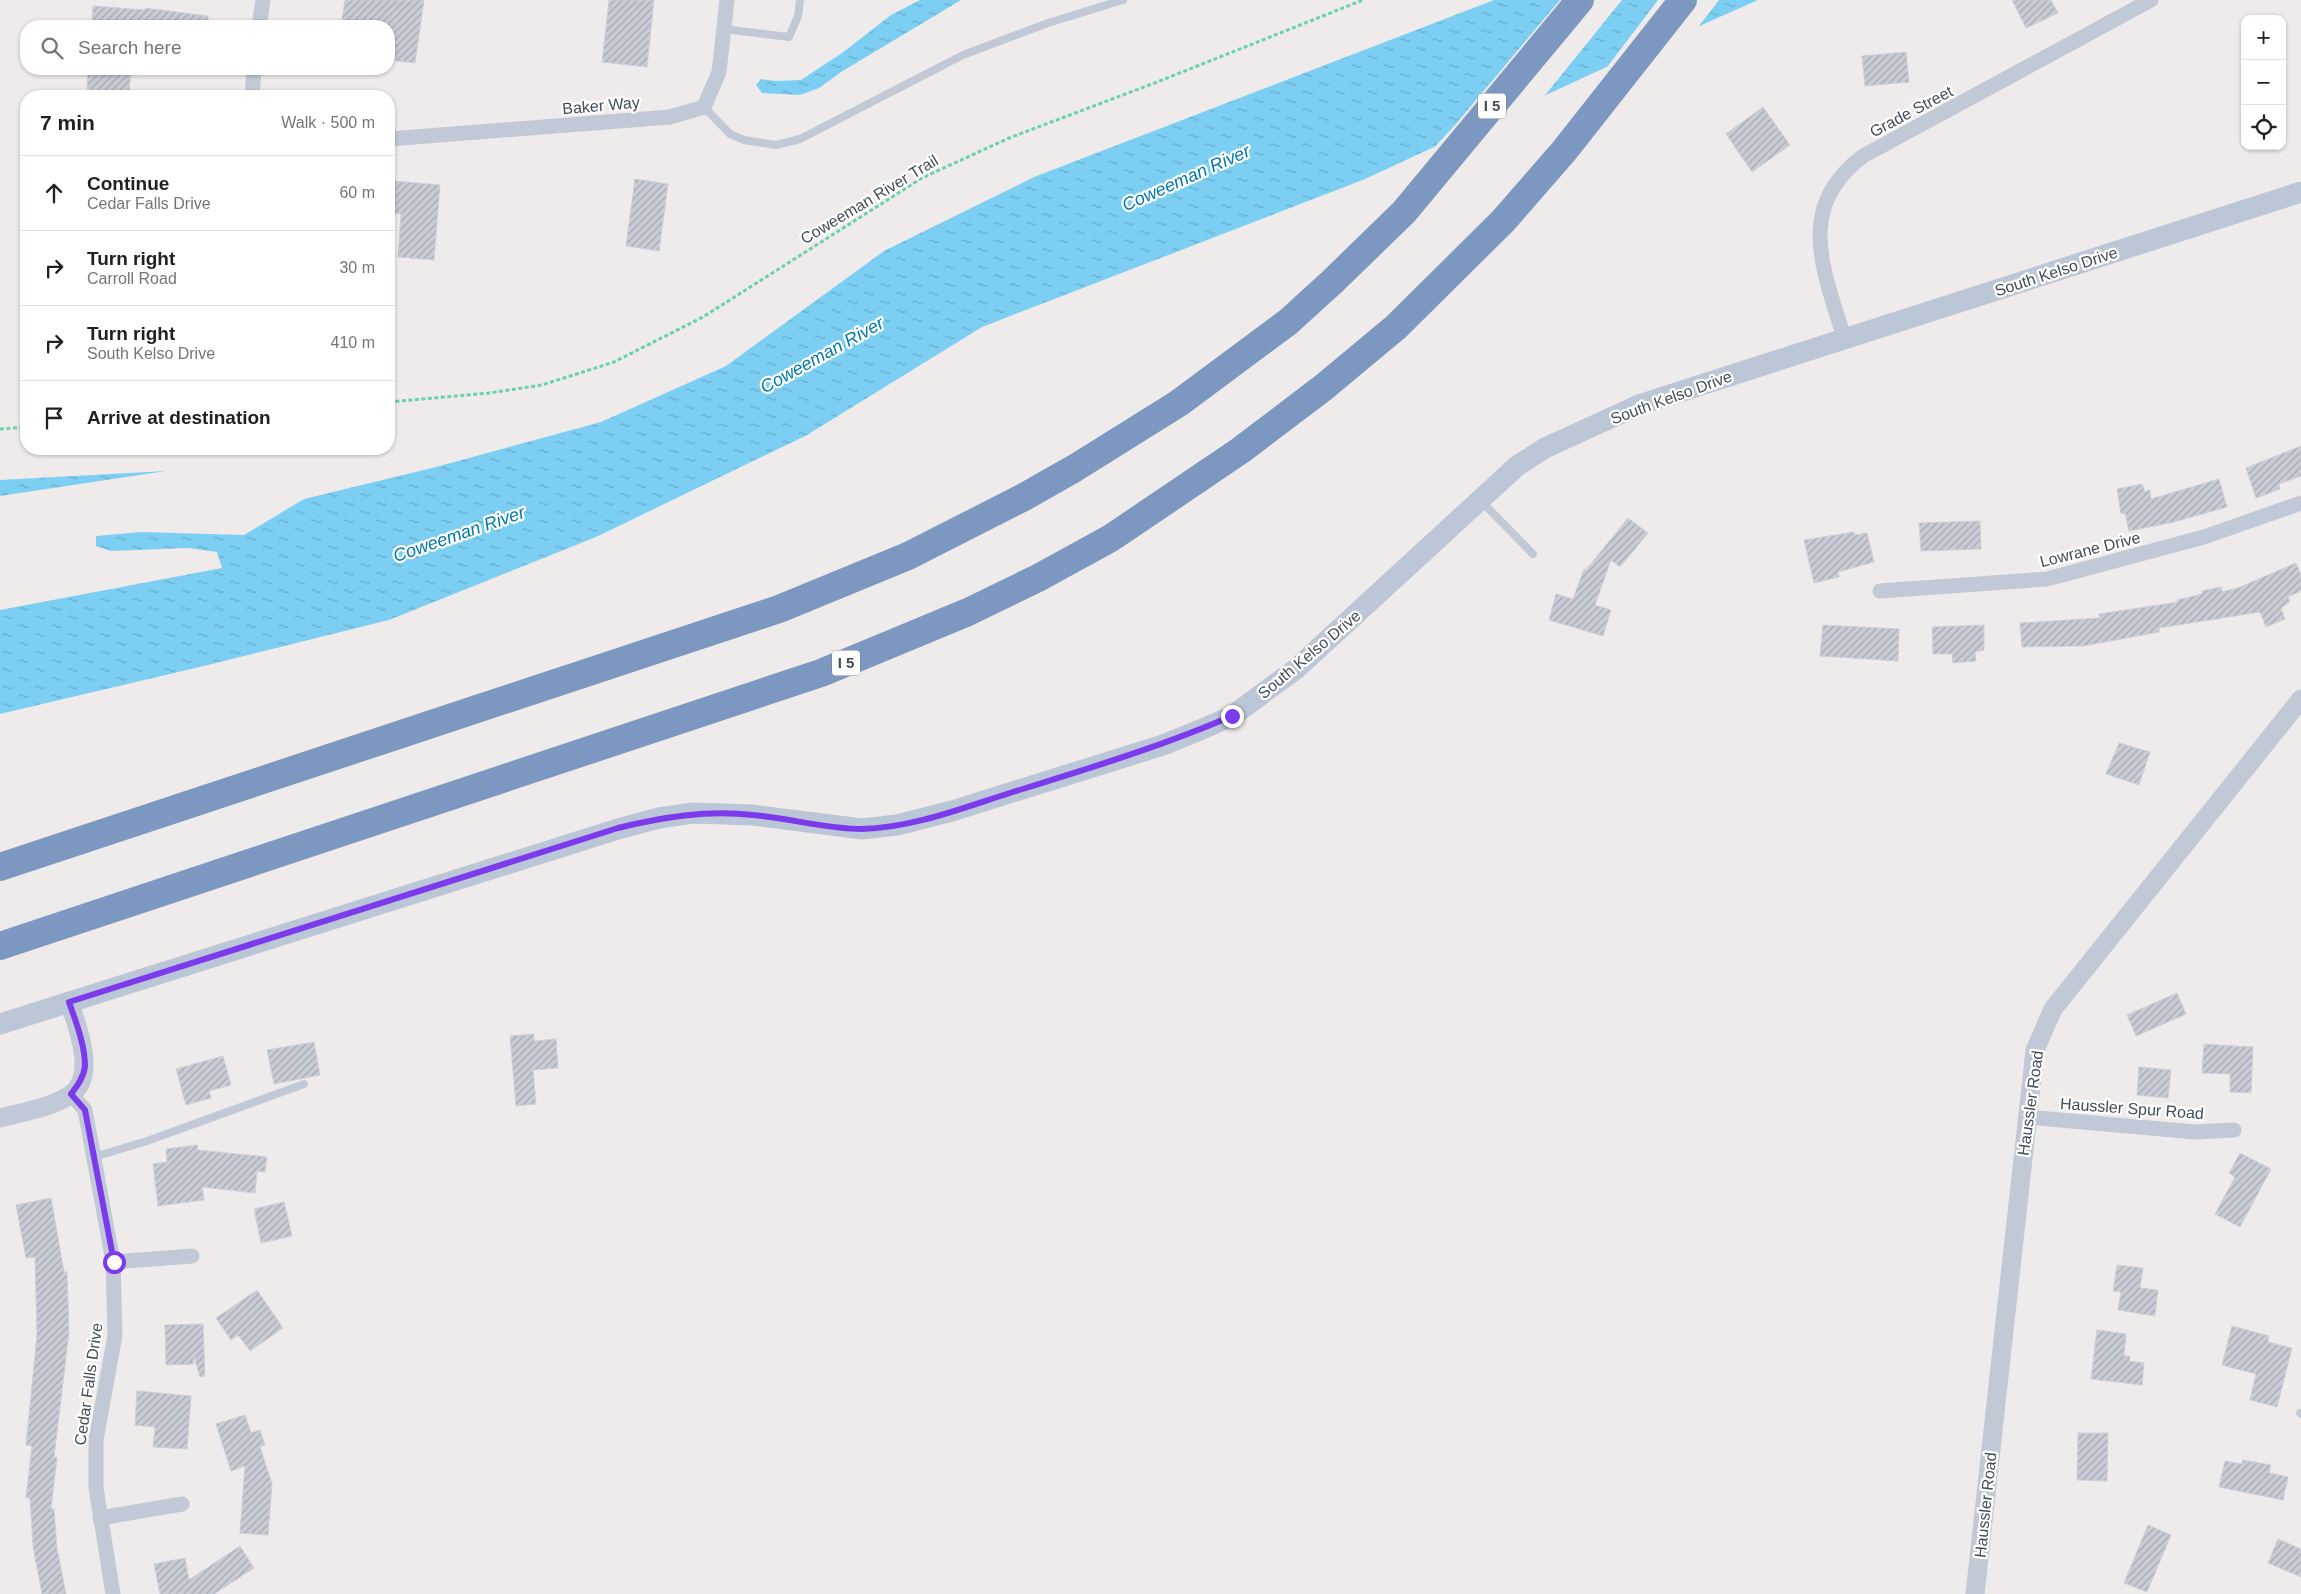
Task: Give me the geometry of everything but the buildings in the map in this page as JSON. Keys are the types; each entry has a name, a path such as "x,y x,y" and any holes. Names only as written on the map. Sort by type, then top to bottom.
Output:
{"highway":[{"name":"I 5","path":"0,867 779,609 908,556 1058,478 1179,403 1288,322 1332,282 1404,212 1580,0"},
{"name":"I 5","path":"0,946 821,673 968,612 1038,578 1111,538 1241,450 1324,387 1396,326 1503,221 1564,151 1683,0"}],"main road":[{"name":"South Kelso Drive","path":"0,1024 618,828 659,818 693,813 727,813 862,829 898,825 961,808 1163,745 1232,716 1296,669 1517,466 1546,448 1638,405 2301,192"}],"street":[{"path":"260,20 263,0"},
{"path":"704,107 719,72 727,0"},
{"name":"Grade Street","path":"1844,338 1822,262 1819,233 1822,210 1836,182 1846,169 1863,156 2151,0"},
{"path":"252,90 254,75"},
{"name":"Baker Way","path":"395,139 670,117 704,107"},
{"name":"Lowrane Drive","path":"1880,591 2048,579 2204,537 2301,503"},
{"name":"Haussler Road","path":"1975,1594 2035,1050 2053,1009 2301,699"},
{"path":"0,1118 49,1105 71,1094 80,1082 85,1068 80,1036 69,1002"},
{"name":"Cedar Falls Drive","path":"71,1094 85,1110 114,1262 115,1335 96,1440 96,1488 114,1594"},
{"name":"Haussler Spur Road","path":"2027,1117 2195,1132 2234,1130"},
{"path":"114,1262 192,1256"},
{"path":"100,1518 182,1504"}],"lane":[{"path":"724,29 789,38 798,16 800,0"},
{"path":"704,107 730,134 744,140 776,145 800,139 963,55 1048,23 1123,0"},
{"path":"1480,500 1533,554"},
{"path":"94,1157 147,1141 304,1084"}],"path":[{"name":"Coweeman River Trail","path":"395,401 489,393 542,384 614,362 703,317 922,178 1008,138 1152,84 1363,0"},
{"path":"0,429 20,427"}],"water":[{"path":"920,0 961,0 841,72 819,88 800,95 762,93 756,85 761,79 776,81 801,80 842,53 891,15"},
{"name":"Coweeman River","path":"1494,0 1758,0 1589,75 1365,179 982,327 807,435 596,537 389,620 0,714 0,610 222,568 217,552 188,548 111,551 96,546 96,536 141,532 244,535 304,499 436,467 601,422 726,366 884,251 1034,177"},
{"path":"166,471 0,496 0,480"}],"pier":[{"path":"1560,0 1622,0 1542,99 1430,152 1455,125"},
{"path":"1658,0 1719,0 1696,30 1604,71"}],"route":[{"path":"114,1262 85,1110 71,1094 80,1082 85,1068 80,1036 69,1002 270,940 618,828 659,818 693,813 752,815 862,829 898,825 952,811 1163,745 1232,716"}]}
